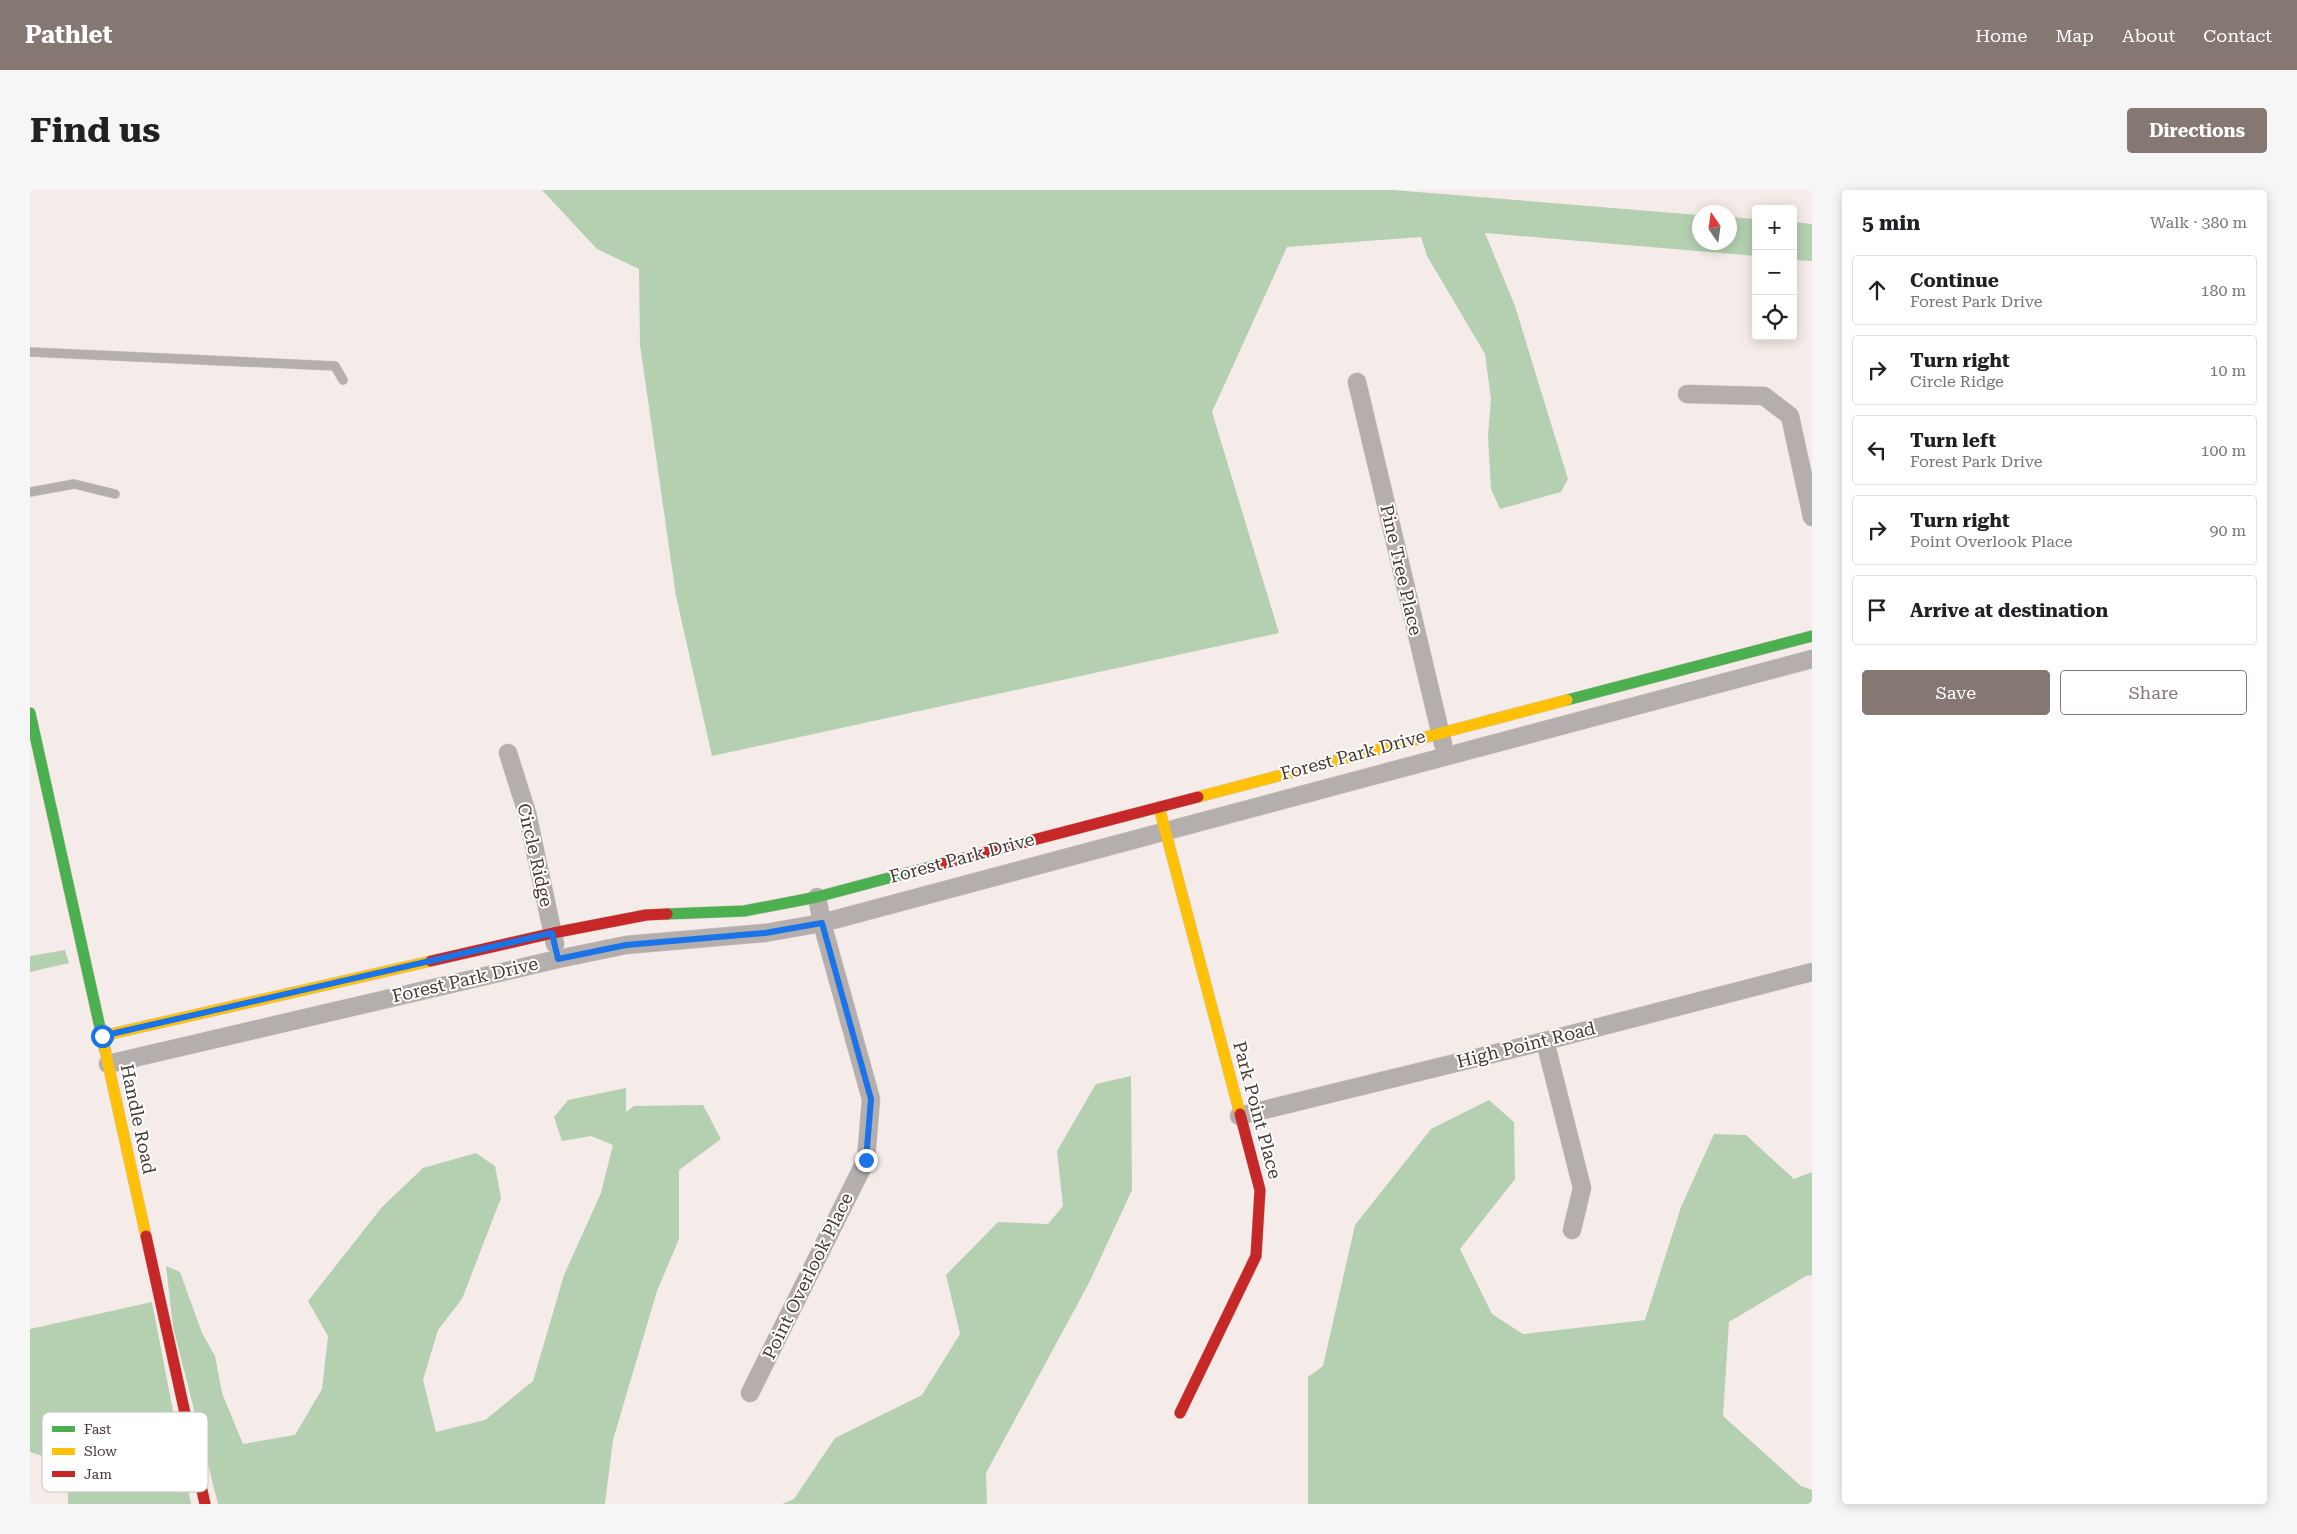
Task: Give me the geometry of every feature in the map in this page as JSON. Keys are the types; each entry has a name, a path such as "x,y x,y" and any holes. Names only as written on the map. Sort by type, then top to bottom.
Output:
{"street":[{"name":"Pine Tree Place","path":"1357,382 1439,732 1447,758"},
{"path":"1687,394 1764,396 1790,416 1812,517"},
{"name":"Forest Park Drive","path":"102,1036 552,933 646,915 744,911 817,897 1439,732 1812,636"},
{"name":"Forest Park Drive","path":"108,1064 558,959 626,945 765,933 822,923 1165,830 1447,758 1812,659"},
{"name":"Handle Road","path":"30,713 185,1412"},
{"name":"Circle Ridge","path":"508,753 527,813 558,959"},
{"name":"Park Point Place","path":"1159,807 1260,1190 1256,1256 1180,1413"},
{"name":"Point Overlook Place","path":"750,1393 866,1160 871,1099 822,923 817,897"},
{"name":"High Point Road","path":"1239,1116 1545,1042 1812,972"},
{"path":"1545,1042 1582,1188 1572,1230"}],"lane":[{"path":"30,352 335,366 343,380"},
{"path":"30,492 74,484 115,494"}],"green space":[{"path":"542,190 1393,190 1692,214 1692,250 1737,250 1737,218 1752,219 1752,256 1485,233 1515,306 1568,479 1561,492 1500,509 1491,489 1488,436 1491,399 1485,354 1427,256 1421,237 1287,247 1212,412 1279,633 712,756 676,596 640,345 639,269 597,249"},
{"path":"1797,222 1812,224 1812,261 1797,260"},
{"path":"65,950 69,963 30,972 30,956"},
{"path":"1131,1076 1132,1190 1089,1283 986,1473 987,1504 782,1504 794,1499 835,1438 922,1395 960,1334 946,1275 998,1222 1048,1224 1063,1206 1057,1151 1096,1084"},
{"path":"626,1088 626,1112 634,1106 703,1105 721,1139 679,1170 679,1239 657,1291 613,1440 605,1504 218,1504 208,1465 208,1412 195,1412 173,1327 166,1266 180,1272 202,1333 215,1356 222,1393 243,1444 295,1435 322,1389 328,1336 308,1301 382,1207 423,1168 476,1153 495,1166 501,1198 462,1299 438,1330 423,1380 436,1432 485,1420 533,1381 564,1275 601,1193 613,1145 591,1136 562,1141 554,1117 568,1100"},
{"path":"1489,1100 1514,1122 1515,1179 1460,1249 1492,1314 1523,1334 1645,1320 1681,1207 1714,1134 1746,1135 1794,1179 1812,1172 1812,1275 1806,1276 1729,1322 1723,1416 1801,1486 1812,1490 1812,1504 1308,1504 1308,1377 1323,1366 1355,1225 1431,1129"},
{"path":"152,1302 173,1412 42,1412 42,1456 30,1452 30,1329"},
{"path":"68,1492 189,1492 191,1504 68,1504"}],"traffic: fast":[{"path":"1567,700 1812,636"},
{"path":"30,713 105,1050"},
{"path":"667,914 744,911 817,897 941,864"}],"traffic: slow":[{"path":"1198,797 1567,700"},
{"path":"1159,807 1240,1114"},
{"path":"102,1036 431,961"},
{"path":"105,1050 146,1236"}],"traffic: jam":[{"path":"941,864 1198,797"},
{"path":"431,961 553,933 646,915 667,914"},
{"path":"1180,1413 1256,1256 1260,1190 1240,1114"},
{"path":"146,1236 185,1412"},
{"path":"202,1492 205,1504"}],"route":[{"path":"102,1036 552,933 558,959 626,945 765,933 822,923 871,1099 866,1160"}]}
